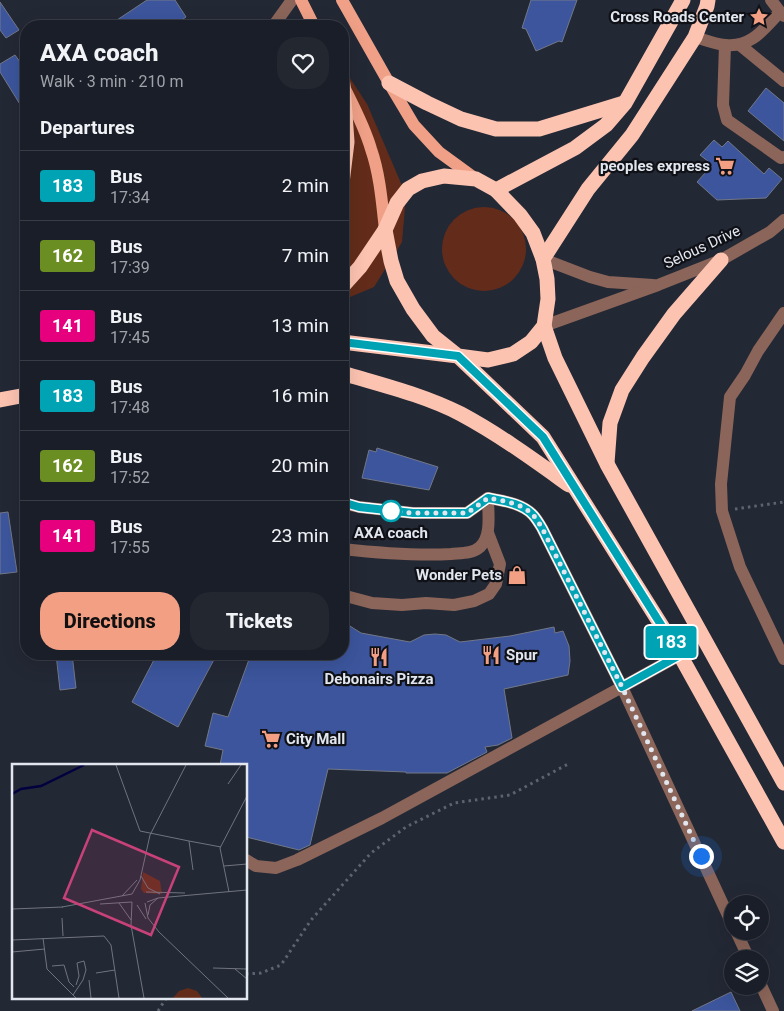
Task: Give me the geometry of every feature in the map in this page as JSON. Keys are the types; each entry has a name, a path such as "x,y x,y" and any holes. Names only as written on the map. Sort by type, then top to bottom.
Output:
{"highway":[{"path":"496,190 575,148 606,125 625,103 683,0"},
{"path":"543,259 588,189 632,135 695,37 708,0"},
{"path":"389,83 461,119 496,128 539,129 625,103"},
{"path":"349,279 360,268 385,230 398,203 408,189 422,181 444,176 476,179 496,190 520,215 533,233 543,259 548,299 544,326 555,358 607,464 784,783"},
{"path":"385,230 397,281 413,309 433,336 458,356 543,437 680,655 784,842"},
{"path":"607,464 610,423 622,390 674,314 721,260"},
{"path":"349,343 488,360 512,354 531,342 544,326"},
{"path":"349,375 428,399 460,414 508,442 577,491"},
{"path":"0,400 20,397"}],"main road":[{"path":"301,0 311,20"},
{"path":"342,0 414,125 439,152 476,179"},
{"path":"349,96 372,150 378,174 385,230"}],"street":[{"path":"277,20 292,0"},
{"path":"695,37 726,45 740,45 754,40 782,14 771,0"},
{"path":"726,45 723,105 727,120 781,158 784,157"},
{"path":"740,45 784,81"},
{"name":"Selous Drive","path":"544,326 721,260 770,232 784,220"},
{"name":"Selous Drive","path":"543,259 608,282 658,285"},
{"path":"784,313 758,350 746,376 730,397 721,484 722,511 740,567 784,659"},
{"path":"349,504 359,507 413,513 467,513 488,498 515,504 533,514 542,528 622,687 724,907"},
{"path":"349,597 372,603 402,605 454,604 474,601 489,594 496,584 500,564 488,534 488,498"},
{"path":"349,550 432,555 471,552 481,546 488,534"},
{"path":"248,861 256,866 276,868 296,860 382,818 680,655"},
{"path":"766,995 773,1011"}],"path":[{"path":"722,511 784,502"},
{"path":"248,974 261,973 281,965 312,920 371,853 406,827 454,803 510,795 570,763"},
{"path":"158,1011 166,998"}],"shaded area":[{"path":"349,77 367,104 406,195 402,242 374,287 349,297"},
{"path":"484,207 500,210 514,219 523,233 526,249 523,265 514,279 500,288 484,291 468,288 454,279 445,265 442,249 445,233 454,219 468,210"}],"building":[{"path":"147,0 175,0 186,17 182,20 117,20"},
{"path":"531,0 577,0 562,42 559,41 536,51 526,29 522,28"},
{"path":"0,2 19,30 6,38 0,30"},
{"path":"15,55 20,62 20,104 0,72 0,64"},
{"path":"766,88 784,103 784,141 748,111"},
{"path":"714,140 722,147 728,141 764,174 769,168 782,179 766,198 717,200 697,182 706,172 703,169 709,162 700,155"},
{"path":"377,448 438,467 429,490 362,478 369,450 376,452"},
{"path":"8,512 17,572 0,574 0,513"},
{"name":"City Mall","path":"349,625 361,633 410,642 424,635 446,635 460,642 510,636 554,627 555,633 563,631 569,646 570,661 568,675 504,689 512,738 498,745 485,747 487,752 447,773 328,769 310,845 299,850 248,837 248,764 220,764 223,750 205,746 213,713 228,717 249,660 349,660"},
{"path":"57,660 73,660 76,688 60,690"},
{"path":"154,660 214,660 178,727 132,702"},
{"path":"725,995 732,995 740,1011 692,1011"}],"bus line":[{"name":"183","path":"349,343 458,356 543,437 680,655 622,687 542,528 533,514 515,504 488,498 467,513 413,513 359,507 349,504"}],"place":[{"name":"Cross Roads Center","path":"759,17"},
{"name":"peoples express","path":"725,166"},
{"name":"AXA coach","path":"391,511"},
{"name":"Wonder Pets","path":"517,575"},
{"name":"Spur","path":"491,655"},
{"name":"Debonairs Pizza","path":"379,657"},
{"name":"City Mall","path":"271,739"}],"route":[{"path":"391,511 467,513 488,498 515,504 533,514 542,528 622,687 701,856"}]}
